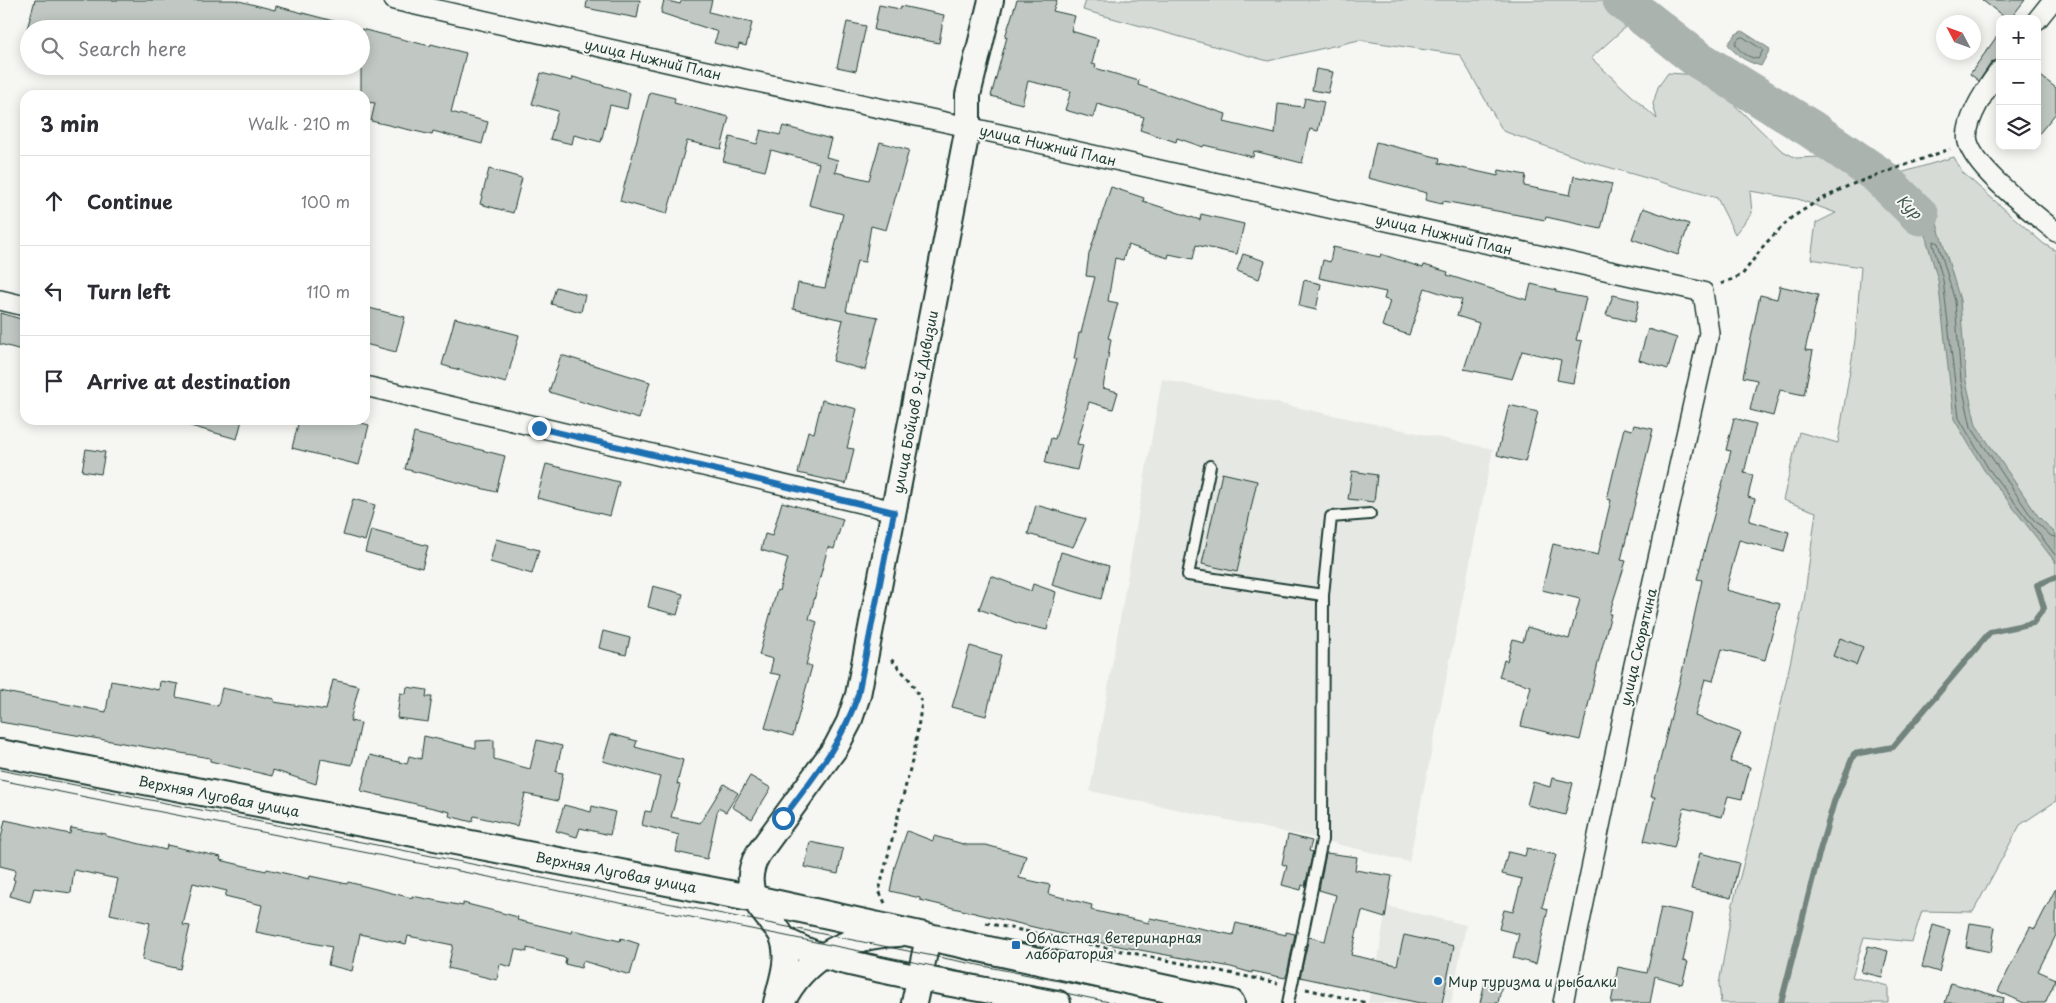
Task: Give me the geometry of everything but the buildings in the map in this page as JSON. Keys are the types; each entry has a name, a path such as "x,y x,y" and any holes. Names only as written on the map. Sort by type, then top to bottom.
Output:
{"main road":[{"name":"Верхняя Луговая улица","path":"0,753 755,899 1230,1003"}],"street":[{"name":"улица Нижний План","path":"394,0 414,2 697,69 968,127 1703,292"},
{"name":"улица Бойцов 9-й Дивизии","path":"783,939 780,931 763,912 755,899 750,889 749,877 753,863 836,747 845,730 858,695 968,127 968,95 991,0"},
{"path":"2041,15 2053,0"},
{"path":"1996,76 1976,107 1970,122 1968,142 1977,158 1998,183 2056,232"},
{"name":"улица Скорятина","path":"1563,1003 1631,678 1709,333 1703,292"},
{"path":"0,300 20,305"},
{"path":"370,387 894,512"},
{"path":"782,1003 796,979 820,956 864,938 918,936 919,978 914,1003"},
{"path":"783,939 803,950 820,956 919,978 1058,1003"},
{"path":"776,1003 786,959 783,939"}],"lane":[{"path":"1210,466 1188,575 1323,595"},
{"path":"1288,1003 1322,840 1323,595 1331,517 1370,514"}],"path":[{"path":"1703,292 1742,275 1765,244 1791,218 1816,202 1850,185 1968,142"},
{"path":"870,636 909,678 922,702 914,753 879,891 888,908"}],"shaded area":[{"path":"1086,0 1632,0 1635,6 1630,23 1591,58 1657,119 1653,104 1658,87 1668,73 1697,75 1712,83 1781,150 1796,158 1842,156 1887,177 1954,157 1962,172 2044,244 2056,251 2056,801 2020,825 1973,912 1922,911 1912,942 1864,937 1852,977 1888,986 1888,1003 1721,1003 1719,984 1733,904 1758,807 1804,601 1816,512 1783,500 1799,432 1838,443 1855,340 1861,267 1811,259 1816,223 1836,213 1798,199 1750,191 1752,213 1735,234 1717,198 1590,162 1503,131 1460,55 1359,40 1268,61 1083,10"},
{"path":"1162,379 1493,449 1409,862 1322,840 1090,791"},
{"path":"1386,906 1466,925 1451,1003 1368,1003 1378,961"}],"water":[{"path":"1742,31 1770,49 1761,66 1742,58 1728,44 1736,34"},
{"path":"1887,177 1935,217 1960,300 1966,381 1976,425 2038,516 2056,534 2056,563 1984,470 1954,419 1938,280 1924,231 1870,182"}],"waterway":[{"name":"Кур","path":"1622,0 1696,58 1811,129 1878,175 1920,216"},
{"path":"1781,1003 1834,802 1854,754 1893,747 1990,632 2033,623 2044,608 2037,585 2056,577"}],"tram line":[{"path":"0,770 1169,1003"},
{"path":"0,780 1114,1003"}],"place":[{"name":"Областная ветеринарная лаборатория","path":"1016,945"},
{"name":"Мир туризма и рыбалки","path":"1438,981"}],"route":[{"path":"539,428 894,512 858,695 849,722 836,747 783,818"}]}
